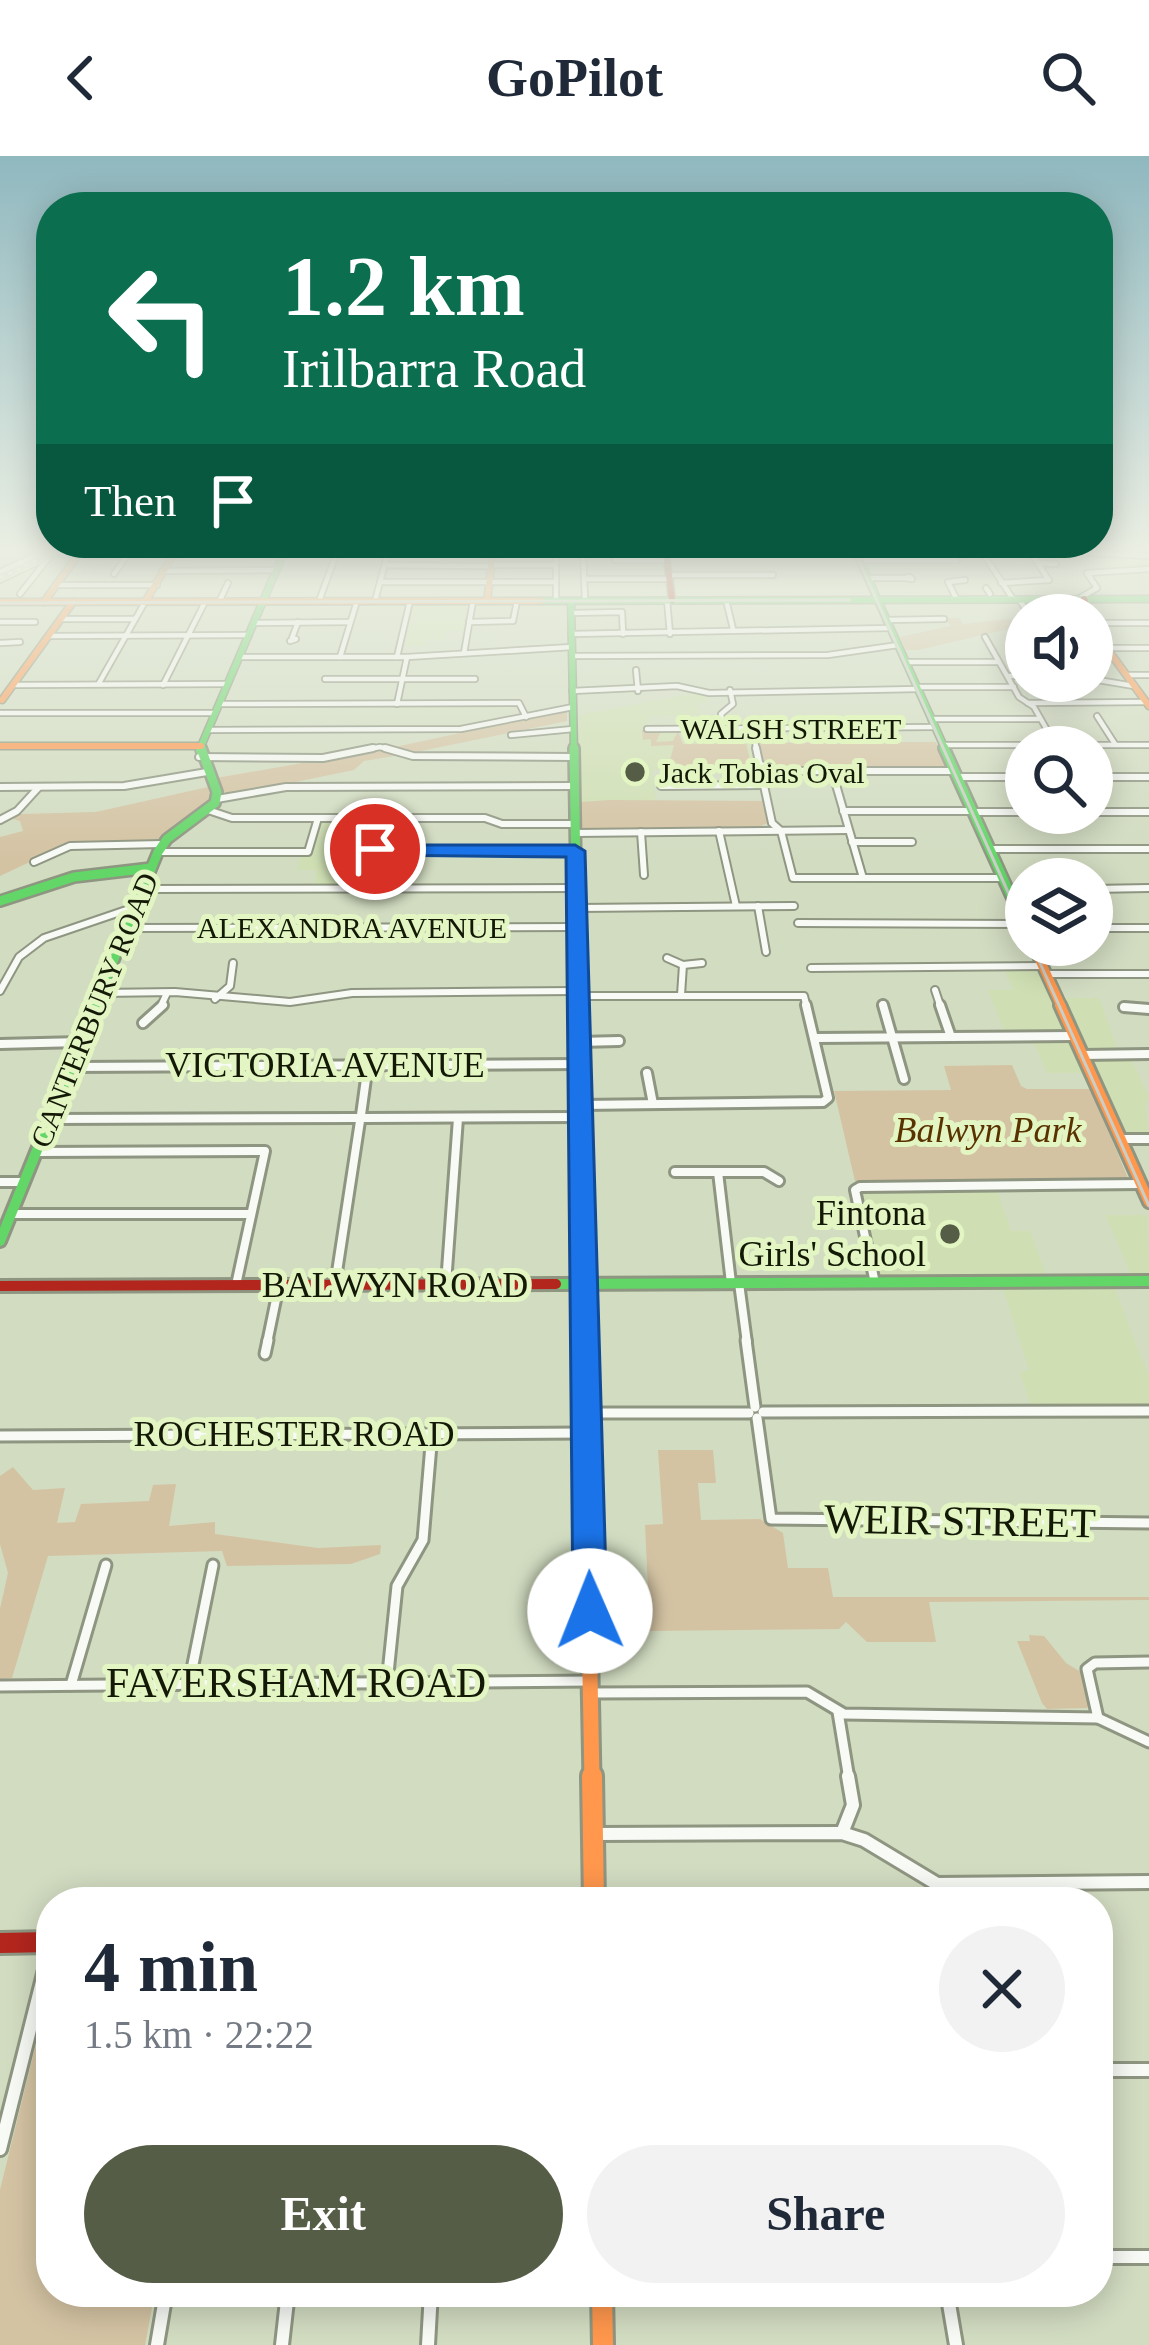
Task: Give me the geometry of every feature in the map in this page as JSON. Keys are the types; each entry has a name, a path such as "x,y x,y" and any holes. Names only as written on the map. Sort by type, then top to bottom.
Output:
{"main road":[{"path":"4,699 37,654"},
{"path":"214,797 200,774 200,751 240,654"},
{"path":"572,654 595,1887"},
{"path":"902,654 1005,883"},
{"path":"1113,658 1139,693"},
{"path":"0,746 200,751"},
{"name":"CANTERBURY ROAD","path":"0,1241 160,848 214,797"},
{"path":"0,901 74,877 151,868"},
{"path":"1042,966 1149,1202"},
{"name":"BALWYN ROAD","path":"0,1286 1149,1281"},
{"path":"0,1943 36,1944"},
{"path":"602,2307 603,2345"}],"street":[{"path":"98,685 115,654"},
{"path":"163,685 178,654"},
{"path":"239,657 442,654"},
{"path":"804,654 834,654"},
{"path":"995,654 1005,672"},
{"path":"397,704 406,656"},
{"path":"906,662 999,662"},
{"path":"636,670 638,691"},
{"path":"1028,703 1139,693 1149,674"},
{"path":"325,679 475,679"},
{"path":"4,699 98,685 227,684"},
{"path":"572,691 1005,687"},
{"path":"723,728 721,714 733,704 730,690"},
{"path":"4,699 217,708 519,704 526,717"},
{"path":"1028,703 1045,726"},
{"path":"208,730 461,729 526,717 573,715"},
{"path":"511,735 573,715"},
{"path":"1097,716 1116,745 1149,745"},
{"name":"WALSH STREET","path":"647,729 1040,718"},
{"path":"752,728 772,823 781,831 793,878 1005,883"},
{"path":"390,747 396,730"},
{"path":"943,745 1005,745"},
{"path":"200,751 323,758 390,747 406,754 573,757"},
{"path":"759,764 780,771 1005,776"},
{"path":"661,786 764,782 780,771"},
{"path":"832,771 862,878"},
{"path":"0,787 112,786 200,774"},
{"path":"1113,777 1149,777"},
{"path":"214,797 286,787 574,786"},
{"path":"0,820 17,812 39,787"},
{"path":"214,797 232,818 381,818 641,832 848,830"},
{"path":"843,811 1005,812"},
{"path":"1113,812 1149,812"},
{"path":"34,862 70,846 308,852 318,818"},
{"path":"381,818 375,849 379,851 575,851"},
{"path":"757,831 772,823"},
{"path":"718,831 736,906"},
{"path":"641,832 644,875"},
{"path":"852,842 912,842"},
{"path":"990,849 1149,849"},
{"path":"142,889 576,888"},
{"path":"1113,889 1149,889"},
{"path":"758,906 766,952"},
{"path":"0,991 19,957 31,946 59,930 135,907"},
{"path":"577,908 794,907"},
{"path":"799,923 1005,927"},
{"name":"ALEXANDRA AVENUE","path":"127,928 577,927"},
{"path":"1113,928 1149,928"},
{"path":"667,958 683,965 702,963"},
{"path":"215,999 230,986 233,963"},
{"path":"681,995 683,965"},
{"path":"811,968 1149,974"},
{"path":"935,990 951,1037"},
{"path":"50,1119 458,1118 653,1104 823,1102 828,1098 804,996 215,999 101,993"},
{"path":"142,1023 162,1007 167,993"},
{"path":"883,1004 904,1079"},
{"path":"1124,1007 1149,1009"},
{"path":"815,1038 1074,1036"},
{"path":"579,1042 619,1041"},
{"path":"0,1044 81,1042"},
{"path":"1082,1054 1149,1054"},
{"path":"335,1286 368,1064"},
{"name":"VICTORIA AVENUE","path":"71,1067 580,1064"},
{"path":"647,1073 653,1104"},
{"path":"446,1285 458,1118"},
{"path":"1120,1139 1149,1139"},
{"path":"36,1152 265,1151 236,1286"},
{"path":"675,1172 764,1172 779,1181"},
{"path":"718,1172 756,1413"},
{"path":"0,1182 24,1182"},
{"path":"875,1282 855,1190 860,1187 1141,1184"},
{"path":"11,1214 251,1214"},
{"path":"266,1354 279,1286"},
{"path":"587,1413 1149,1411"},
{"name":"WEIR STREET","path":"756,1413 771,1520 1149,1523"},
{"path":"387,1683 398,1586 423,1540 432,1433"},
{"name":"ROCHESTER ROAD","path":"0,1436 587,1433"},
{"path":"71,1685 106,1564"},
{"path":"189,1684 213,1565"},
{"path":"1149,1662 1095,1663 1087,1669 1098,1718 1149,1742"},
{"name":"FAVERSHAM ROAD","path":"0,1686 387,1683 807,1692 838,1710 1098,1718"},
{"path":"838,1710 853,1805 842,1833"},
{"path":"594,1834 842,1833 864,1840 938,1884 1149,1883"},
{"path":"0,2149 36,2001"},
{"path":"1113,2070 1149,2070"},
{"path":"1113,2257 1149,2257"},
{"path":"157,2345 163,2307"},
{"path":"282,2345 286,2307"},
{"path":"428,2345 430,2307"},
{"path":"950,2307 956,2345"}],"shaded area":[{"path":"696,693 707,695 707,703 697,703 700,715 650,716 646,730 678,731 680,742 751,742 756,769 652,770 656,801 581,802 579,715"},
{"path":"375,820 369,853 394,854 391,869 374,870 370,885 314,886 317,870 297,870 301,855 312,854 320,821"},
{"path":"1005,969 1037,969 1083,1073 1047,1073 1030,1033 1005,1033 988,990 1013,990"},
{"path":"1065,998 1099,998 1118,1051 1088,1048"},
{"path":"1130,1058 1149,1097 1145,1107 1149,1135 1128,1136 1093,1060"},
{"name":"Fintona Girls' School","path":"997,1191 1011,1231 1030,1231 1046,1276 879,1278 858,1192"},
{"path":"1106,1215 1147,1215 1149,1275 1131,1275"},
{"path":"1114,1287 1149,1377 1149,1405 1031,1406 1020,1372 1029,1370 1003,1288"}],"green space":[{"path":"567,710 567,721 411,753 395,747"},
{"path":"642,730 661,731 656,742 673,741 678,731 683,744 746,743 752,768 688,768 670,760 674,745 651,746 651,739 643,740"},
{"path":"936,742 950,771 773,772 765,776 759,743"},
{"path":"383,749 400,755 364,761 354,770 227,796 216,778"},
{"path":"208,787 211,801 159,844 66,845 0,876 0,837 23,831 20,821 13,819 20,814 96,812"},
{"path":"763,801 768,823 754,829 582,831 581,802"},
{"name":"Balwyn Park","path":"1012,1065 1027,1089 1091,1089 1130,1183 855,1181 834,1091 951,1090 944,1066"},
{"path":"658,1450 713,1450 716,1483 698,1483 701,1520 760,1519 783,1533 788,1568 828,1568 833,1597 1149,1600 929,1602 936,1642 867,1642 846,1622 839,1629 650,1631 648,1615 600,1615 600,1589 648,1588 645,1525 663,1524"},
{"path":"13,1467 33,1490 65,1488 57,1523 75,1522 81,1504 149,1501 153,1485 176,1484 169,1526 215,1522 215,1534 318,1548 381,1545 380,1554 351,1564 227,1566 222,1551 48,1556 12,1678 0,1679 0,1609 8,1573 0,1544 0,1476"},
{"path":"1029,1635 1044,1636 1066,1663 1081,1672 1090,1704 1087,1708 1047,1709 1042,1703 1017,1641 1030,1641"},
{"path":"36,2044 36,2307 152,2307 145,2345 0,2345 0,2190"}],"tram line":[{"path":"901,654 1005,885"},
{"path":"1041,966 1149,1206"}],"traffic: fast":[{"path":"0,1241 158,852 167,839 215,803 217,792 199,752 241,654"},
{"path":"572,654 588,1572"},
{"path":"902,654 1005,882"},
{"path":"0,901 74,877 151,868"},
{"path":"556,1284 1149,1281"}],"traffic: slow":[{"path":"2,700 35,654"},
{"path":"1113,657 1149,706"},
{"path":"0,746 201,746"},
{"path":"1042,966 1149,1202"},
{"path":"588,1572 594,1887"},
{"path":"602,2307 603,2345"}],"traffic: jam":[{"path":"0,1286 556,1284"},
{"path":"0,1943 36,1942"}],"place":[{"name":"Jack Tobias Oval","path":"635,772"},
{"name":"Fintona Girls' School","path":"950,1234"}],"route":[{"path":"375,849 575,851 590,1611"}]}
